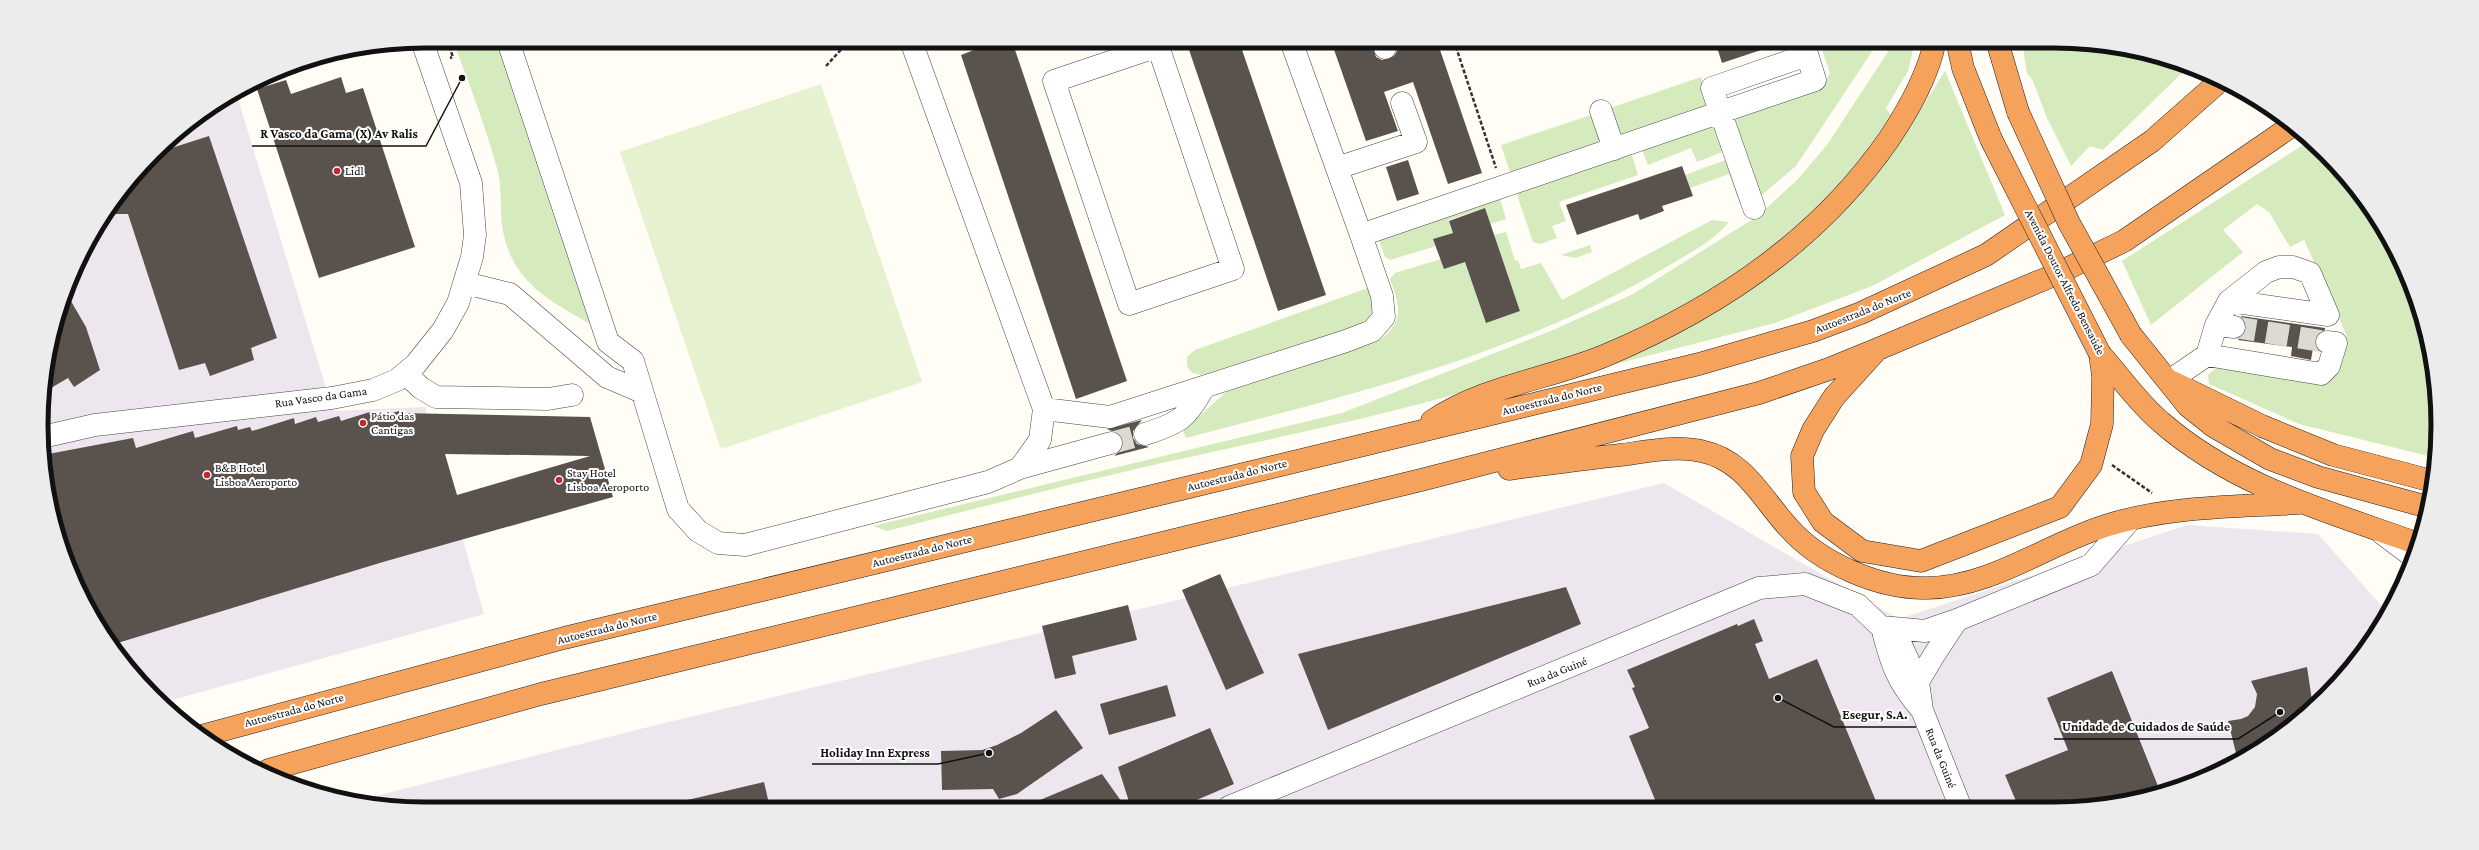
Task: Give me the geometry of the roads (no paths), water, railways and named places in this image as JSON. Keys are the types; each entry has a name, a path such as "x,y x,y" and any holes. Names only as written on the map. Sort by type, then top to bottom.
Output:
{"highway":[{"path":"1414,433 1462,404 1498,389 1603,356 1657,332 1718,299 1767,264 1837,204 1870,166 1898,126 1921,84 1934,48"},
{"name":"Avenida Doutor Alfredo Bensaúde","path":"1959,48 1963,68 1992,139 2100,354 2160,422 2201,452 2254,483 2299,503 2412,542"},
{"path":"1999,48 2018,112 2069,223 2131,335 2188,406 2212,426 2270,459 2318,477 2422,505"},
{"name":"Autoestrada do Norte","path":"210,734 564,638 1752,350 1813,331 1909,292 1986,255 2152,141 2214,84"},
{"path":"272,769 541,694 1421,480 1759,393 1829,369 1878,350 2052,276 2124,241 2287,129"},
{"path":"1878,350 1834,397 1813,430 1802,456 1804,492 1823,522 1862,551 1921,561 2060,507 2091,465 2102,424 2103,376 2100,354"},
{"path":"2169,381 2262,426 2334,455 2427,480"},
{"path":"1421,480 1658,450 1700,450 1727,460 1753,481 1790,530 1826,560 1875,581 1926,588 1980,580 2107,525 2165,512 2299,503"}],"street":[{"name":"Rua Vasco da Gama","path":"48,436 95,425 332,398 373,390 406,374 444,330 458,303 465,283 475,235 471,183 424,48"},
{"path":"510,48 608,342 633,361 678,509 698,531 718,543 745,545 988,482 1020,468 1111,443"},
{"path":"914,48 1044,409 1040,440 1020,468"},
{"path":"1146,48 1054,81 1129,304 1233,268 1158,48"},
{"path":"1044,409 1110,417 1372,331 1384,317 1382,296 1294,48"},
{"path":"1361,235 1720,113 1815,80 1805,48 1710,82 1720,113 1754,208"},
{"path":"1337,168 1416,142 1402,103"},
{"path":"1601,111 1614,149"},
{"path":"2169,381 2208,355 2225,326 2229,301 2266,272 2279,267 2293,267 2310,273 2328,315 2331,342 2329,366 2322,374 2208,355"},
{"path":"465,283 510,294 607,376 642,392"},
{"path":"2229,301 2328,315"},
{"path":"406,374 421,388 436,397 548,399 572,395"},
{"path":"1146,434 1173,425 1192,409 1204,387"},
{"path":"1882,627 1925,631 1957,620 2091,565 2130,520"},
{"path":"2359,523 2381,533 2408,553"},
{"name":"Rua da Guiné","path":"1241,802 1759,588 1805,584 1858,605 1902,647 1918,682 1922,710 1958,802"},
{"path":"1918,682 1957,620"},
{"name":"Rua da Guiné","path":"1882,627 1889,656 1904,690 1922,710"}],"tunnel":[{"path":"2234,327 2327,342"},
{"path":"1111,443 1145,434"}],"place":[{"name":"R Vasco da Gama (X) Av Ralis","path":"462,78"},
{"name":"Lidl","path":"337,171"},
{"name":"Pátio das Cantigas","path":"363,423"},
{"name":"B&B Hotel Lisboa Aeroporto","path":"207,475"},
{"name":"Stay Hotel Lisboa Aeroporto","path":"559,480"},
{"name":"Esegur, S.A.","path":"1778,698"},
{"name":"Unidade de Cuidados de Saúde","path":"2280,712"},
{"name":"Holiday Inn Express","path":"989,753"}]}
